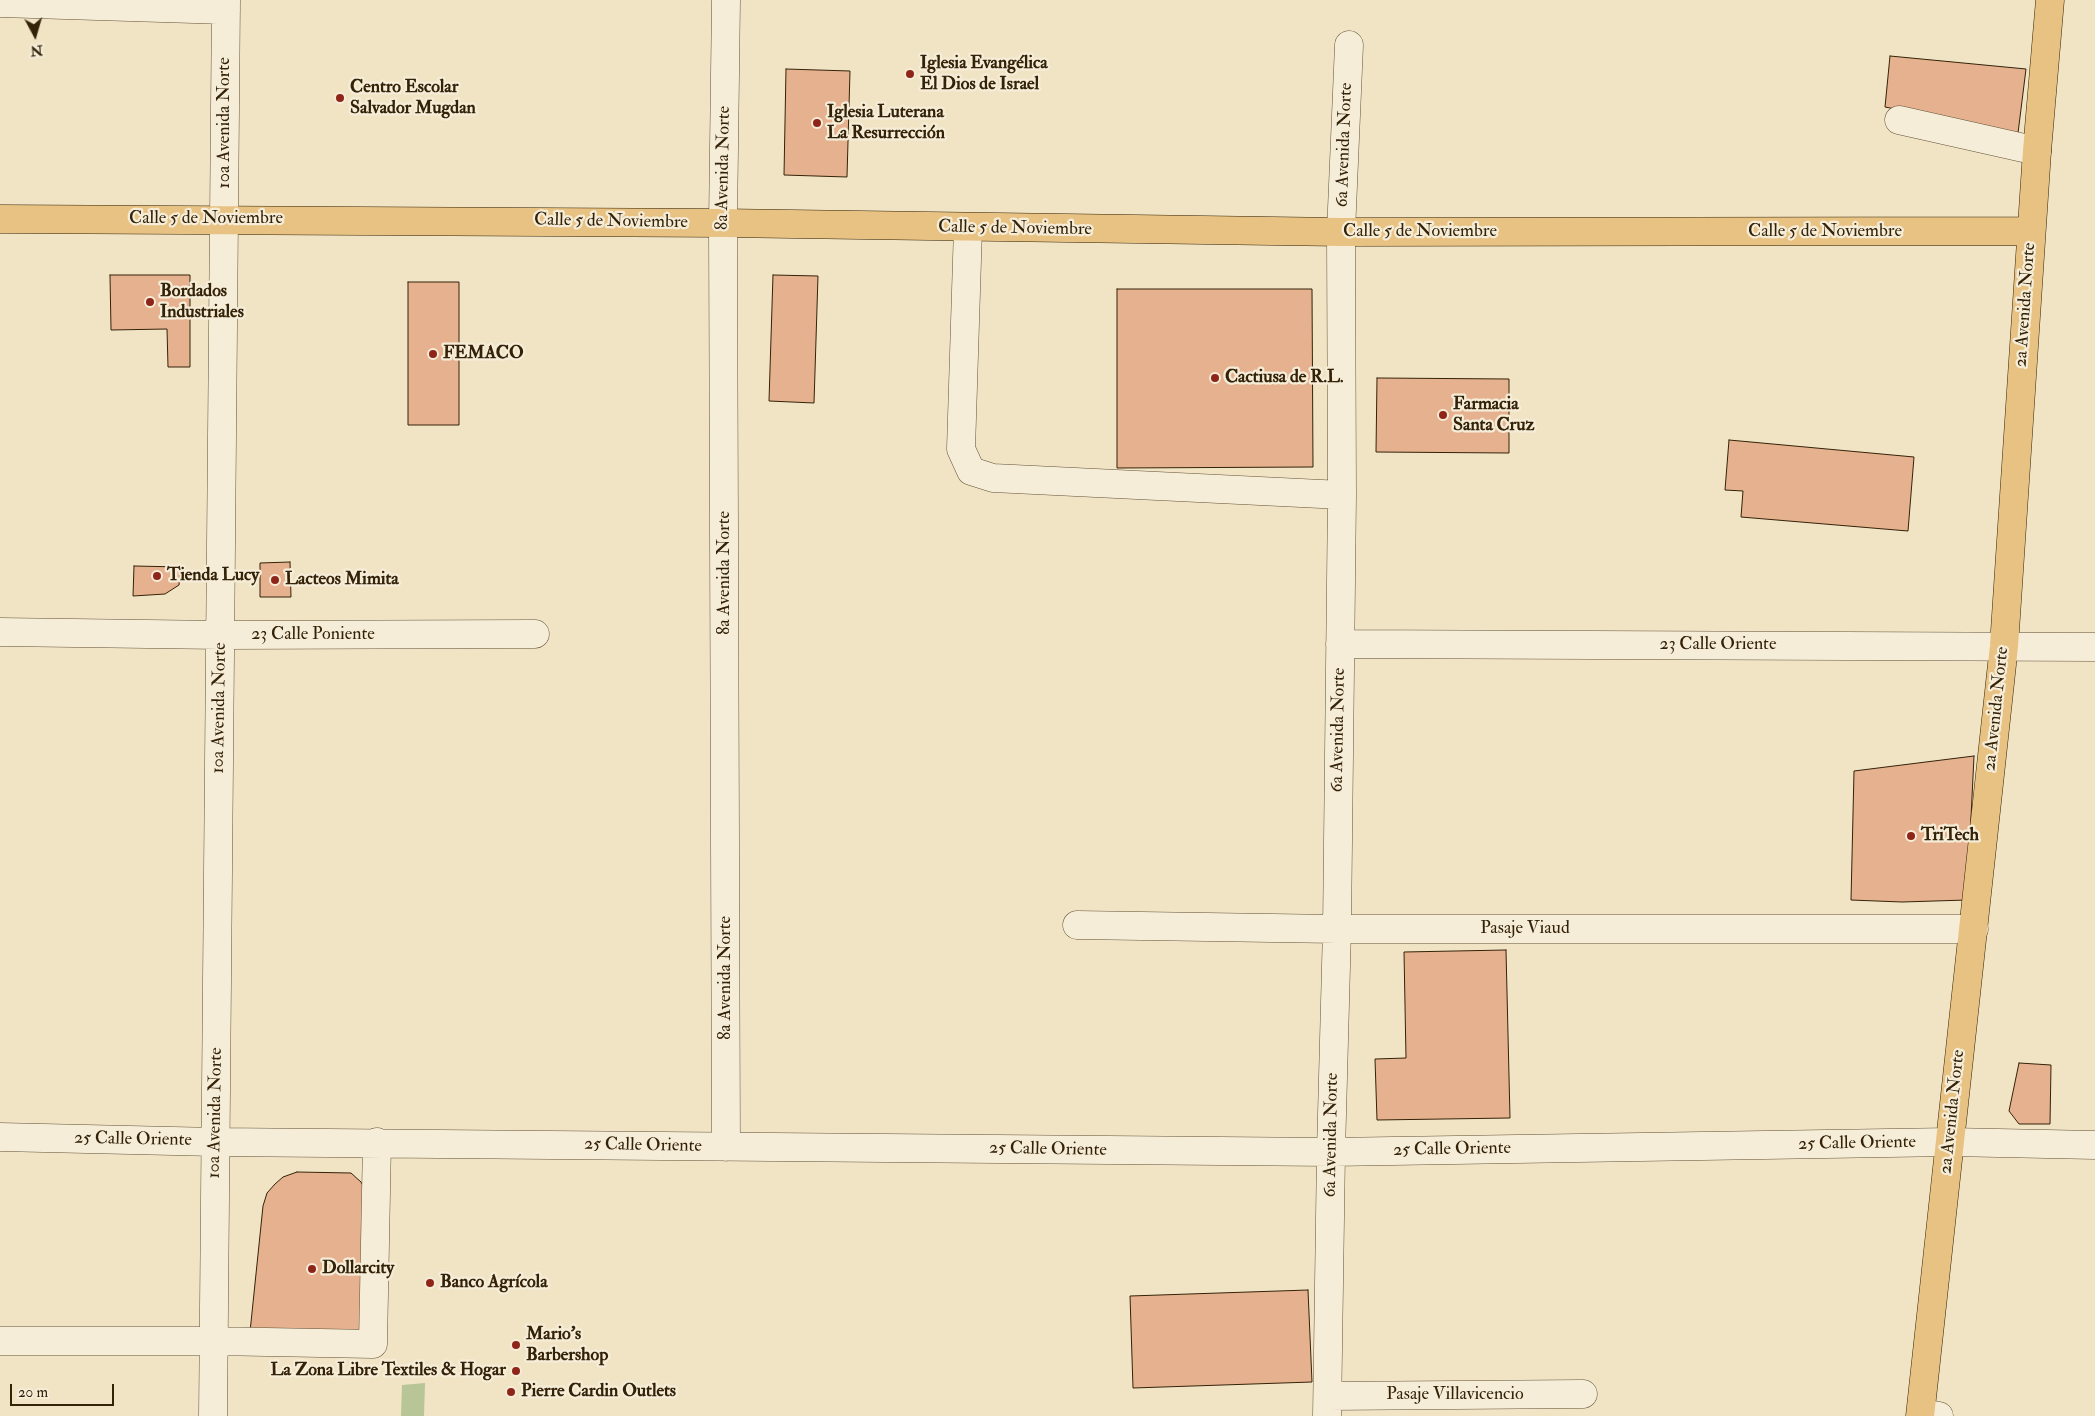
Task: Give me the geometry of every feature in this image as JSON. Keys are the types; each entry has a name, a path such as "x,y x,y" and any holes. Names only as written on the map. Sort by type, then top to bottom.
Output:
{"main road":[{"name":"2a Avenida Norte","path":"1927,1415 1950,1142 2004,646 2036,151 2050,0"},
{"name":"Calle 5 de Noviembre","path":"0,219 225,219 1341,232 2031,231"}],"street":[{"name":"8a Avenida Norte","path":"726,0 724,224 726,1147"},
{"path":"0,3 226,5"},
{"name":"10a Avenida Norte","path":"212,1416 226,5"},
{"name":"6a Avenida Norte","path":"1328,1406 1331,1152 1337,929 1342,495 1341,232 1349,45"},
{"path":"1899,120 2036,151"},
{"path":"968,228 961,449 971,471 993,478 1342,495"},
{"name":"23 Calle Poniente","path":"0,632 221,635 535,634"},
{"name":"23 Calle Oriente","path":"1340,644 2095,647"},
{"name":"Pasaje Viaud","path":"1077,925 1337,929 1974,929"},
{"name":"25 Calle Oriente","path":"0,1137 216,1142 1331,1152 1950,1142 2095,1145"},
{"path":"0,1341 213,1341 373,1344 377,1142"},
{"name":"Pasaje Villavicencio","path":"1328,1406 1583,1394"}],"green space":[{"path":"425,1383 424,1416 401,1416 402,1385"}],"building":[{"path":"1890,56 2026,69 2018,133 1885,107"},
{"name":"Iglesia Luterana La Resurrección","path":"786,69 850,71 847,177 784,175"},
{"name":"Bordados Industriales","path":"110,275 190,275 190,367 168,367 167,329 111,330"},
{"path":"773,275 818,276 814,403 769,401"},
{"name":"FEMACO","path":"408,282 459,282 459,425 408,425"},
{"name":"Cactiusa de R.L.","path":"1117,289 1312,289 1313,467 1117,468"},
{"name":"Farmacia Santa Cruz","path":"1377,378 1509,379 1509,453 1376,452"},
{"path":"1729,440 1914,457 1908,531 1741,517 1743,491 1725,490"},
{"name":"Lacteos Mimita","path":"290,562 291,597 260,597 260,563"},
{"name":"Tienda Lucy","path":"134,566 181,567 179,585 165,594 133,596"},
{"name":"TriTech","path":"1974,756 1967,900 1902,902 1851,900 1854,771"},
{"path":"1506,950 1510,1118 1377,1120 1375,1059 1406,1058 1404,952"},
{"path":"2019,1063 2051,1065 2050,1124 2019,1124 2009,1111"},
{"name":"Dollarcity","path":"297,1172 351,1173 361,1182 367,1193 366,1335 250,1332 263,1206 267,1193 275,1184 283,1177"},
{"path":"1308,1290 1312,1382 1133,1388 1130,1296"}],"place":[{"name":"Iglesia Evangélica El Dios de Israel","path":"910,74"},
{"name":"Centro Escolar Salvador Mugdan","path":"340,98"},
{"name":"Iglesia Luterana La Resurrección","path":"817,123"},
{"name":"Bordados Industriales","path":"150,302"},
{"name":"FEMACO","path":"433,354"},
{"name":"Cactiusa de R.L.","path":"1215,378"},
{"name":"Farmacia Santa Cruz","path":"1443,415"},
{"name":"Tienda Lucy","path":"157,576"},
{"name":"Lacteos Mimita","path":"275,580"},
{"name":"TriTech","path":"1911,836"},
{"name":"Dollarcity","path":"312,1269"},
{"name":"Banco Agrícola","path":"430,1283"},
{"name":"Mario's Barbershop","path":"516,1345"},
{"name":"La Zona Libre Textiles & Hogar","path":"516,1371"},
{"name":"Pierre Cardin Outlets","path":"511,1392"}]}
